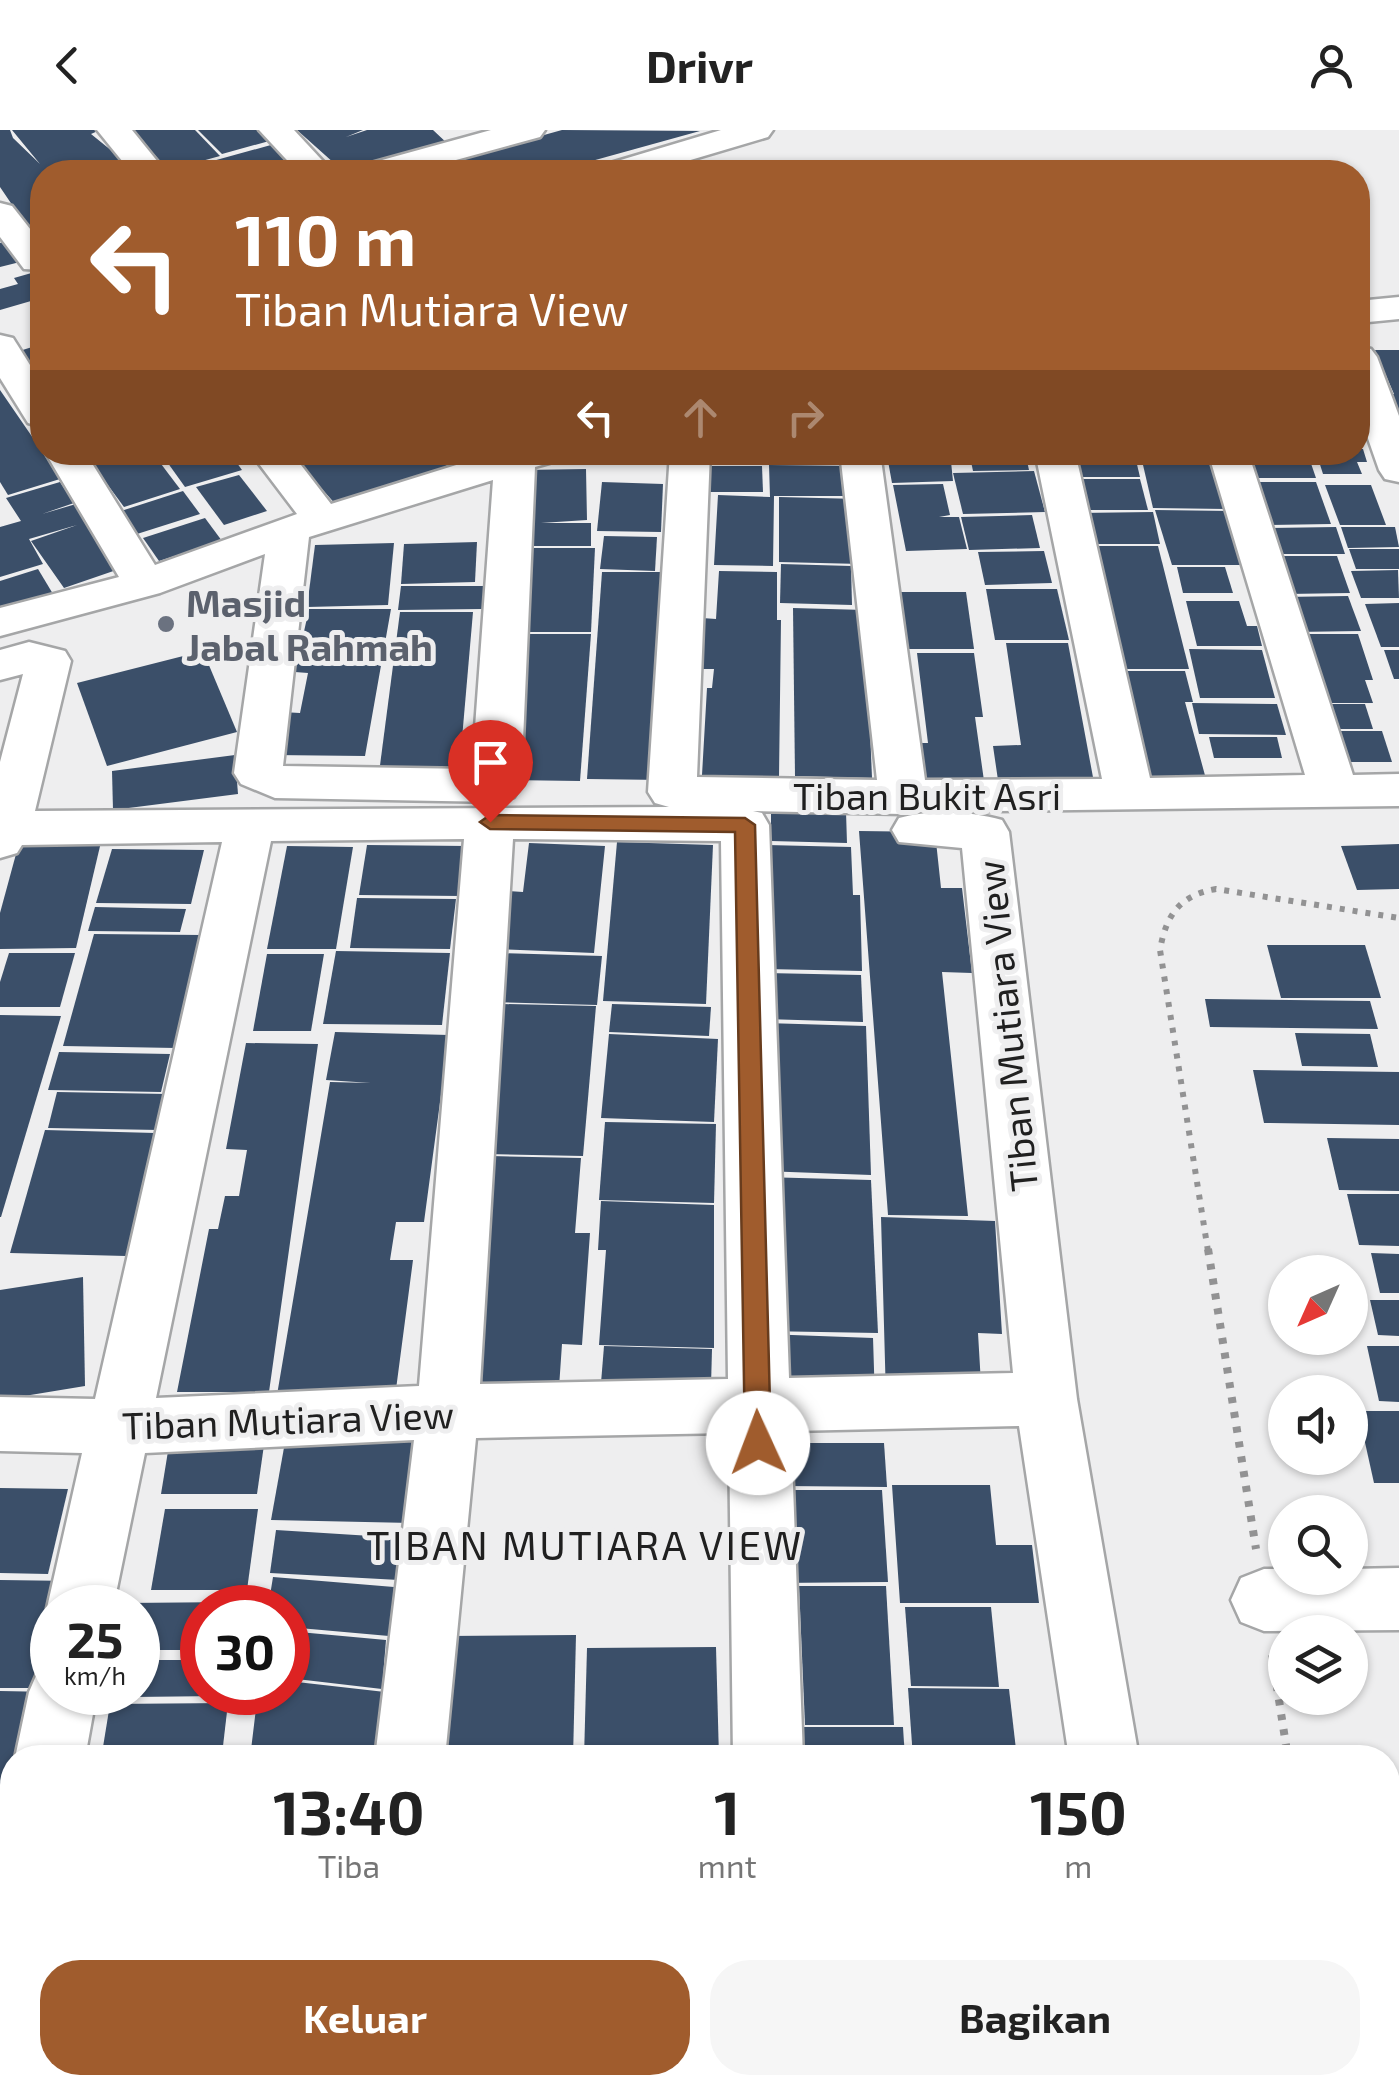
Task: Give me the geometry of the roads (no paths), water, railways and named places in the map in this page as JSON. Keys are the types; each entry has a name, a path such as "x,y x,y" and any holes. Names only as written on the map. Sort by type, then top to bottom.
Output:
{"street":[{"path":"114,130 139,160"},
{"path":"276,130 305,160"},
{"path":"405,160 458,138 528,130"},
{"path":"701,160 756,130"},
{"path":"0,213 30,248"},
{"path":"0,271 30,263"},
{"path":"1370,311 1399,308"},
{"path":"9,339 30,388"},
{"path":"1370,390 1399,470"},
{"path":"73,465 145,584"},
{"path":"85,1585 117,1426 263,804 258,773 306,526 276,465"},
{"path":"10,648 145,584 486,465"},
{"path":"411,1745 448,1412 493,804 501,465"},
{"path":"672,792 689,465"},
{"path":"862,465 902,798"},
{"path":"1058,465 1129,792"},
{"path":"1232,465 1334,791"},
{"path":"4,835 49,661 10,648"},
{"name":"Tiban Bukit Asri","path":"493,804 672,792 1004,800 1129,792 1399,790"},
{"name":"Tiban Mutiara View","path":"4,835 263,804 493,804 745,825 985,832 1046,1399 1102,1745"},
{"path":"745,825 756,1404 768,1745"},
{"name":"Tiban Mutiara View","path":"0,1424 117,1426 448,1412 1046,1399"},
{"path":"1264,1600 1399,1599"},
{"path":"53,1745 58,1715"}],"place":[{"name":"Masjid Jabal Rahmah","path":"166,624"}],"district":[{"name":"TIBAN MUTIARA VIEW","path":"585,1544"}]}
